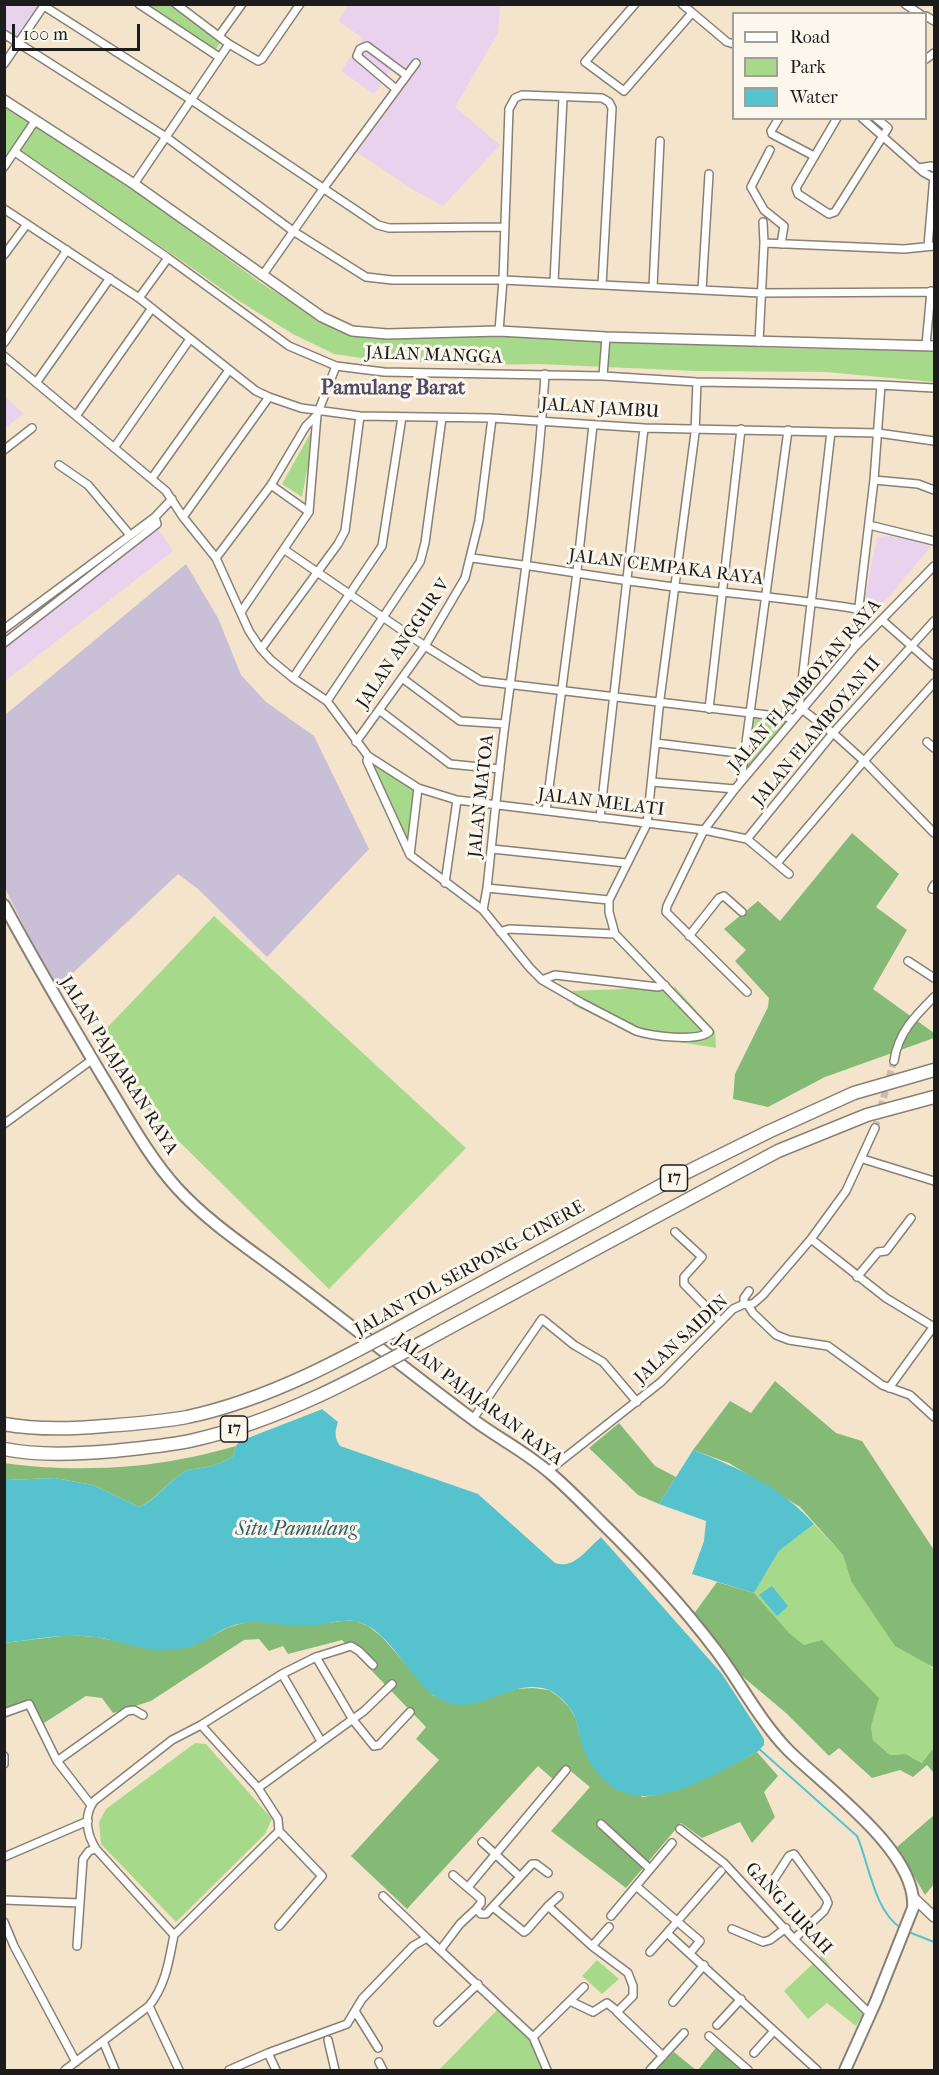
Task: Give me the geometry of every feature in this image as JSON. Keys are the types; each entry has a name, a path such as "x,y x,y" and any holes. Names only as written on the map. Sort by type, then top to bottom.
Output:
{"highway":[{"name":"JALAN TOL SERPONG–CINERE","path":"4,1424 79,1428 143,1424 187,1417 285,1385 355,1352 669,1181 768,1132 854,1093 934,1070"},
{"name":"17","path":"4,1449 73,1454 143,1448 194,1440 243,1426 295,1407 369,1371 778,1151 867,1114 934,1097"}],"main road":[{"name":"JALAN PAJAJARAN RAYA","path":"4,905 93,1059 151,1153 176,1187 201,1210 473,1419 548,1471 646,1566 681,1606 718,1653 764,1721 786,1748 877,1833 893,1852 905,1873 914,1898"},
{"path":"847,2070 907,1924 914,1898"}],"street":[{"path":"139,4 219,57"},
{"path":"219,36 242,4"},
{"path":"176,5 229,44 258,61 262,59 300,4"},
{"path":"635,4 585,62 624,91 692,13"},
{"path":"682,4 727,42 732,43"},
{"path":"904,4 918,12"},
{"path":"4,64 45,5 190,99 368,220 389,228 504,227"},
{"path":"4,34 166,137 293,231 366,277 392,280 554,282 761,293 933,292 930,345 759,342 499,331 387,334 352,331 322,317 134,184 4,100"},
{"path":"134,184 229,44"},
{"path":"396,89 357,56 360,49 367,46 406,75"},
{"path":"262,276 322,189 416,63"},
{"path":"499,331 509,109 515,98 522,95 602,98 609,102 612,108 602,285"},
{"path":"554,282 563,98"},
{"path":"778,120 771,131 774,136 814,156"},
{"path":"836,120 796,186 796,191 832,214 845,198 888,128 878,120"},
{"path":"764,243 904,249 931,246 934,177 919,168 864,120"},
{"path":"4,167 35,122"},
{"path":"652,287 660,141"},
{"path":"770,150 751,187 764,210 784,226 781,244"},
{"name":"JALAN MANGGA","path":"15,152 168,258 289,346 336,366 373,372 546,374 697,382 934,388"},
{"path":"919,168 931,166 934,168"},
{"path":"702,290 709,174"},
{"name":"JALAN JAMBU","path":"4,209 139,298 256,391 318,413 543,420 644,428 878,433 934,441"},
{"path":"759,342 763,222"},
{"path":"4,255 27,224"},
{"path":"4,343 68,250"},
{"path":"139,298 168,258"},
{"path":"36,383 110,278"},
{"path":"76,416 152,308"},
{"path":"603,376 606,337"},
{"path":"114,448 190,339"},
{"path":"4,356 152,478 172,499 183,517 216,558 249,631 261,649 293,678 327,701 368,756 367,761 410,855 483,910 542,980 645,1034 689,1038 708,1035 708,1031 615,934 609,912 609,900 647,824 659,703 695,429 697,382"},
{"path":"241,612 309,512 318,413 336,366"},
{"path":"152,478 229,370"},
{"path":"526,564 543,420 546,374"},
{"path":"854,648 869,525 881,385"},
{"path":"183,517 268,397"},
{"path":"216,558 271,485 306,426 318,413"},
{"path":"261,649 345,531 360,416"},
{"path":"293,678 380,552 385,540 402,417"},
{"path":"327,701 413,574 423,554 442,418"},
{"name":"JALAN ANGGUR V","path":"356,742 425,646 462,586 479,521 492,418"},
{"path":"546,812 593,425"},
{"path":"4,450 32,428"},
{"path":"600,818 644,428"},
{"path":"709,709 741,429"},
{"path":"652,782 738,786 746,754 788,430"},
{"path":"831,432 799,705 864,761 934,832"},
{"path":"59,465 88,485 130,535"},
{"path":"873,480 907,483 934,490"},
{"path":"271,485 309,512"},
{"path":"4,629 155,517 172,499"},
{"path":"4,643 157,524 155,517"},
{"path":"869,525 934,541"},
{"path":"285,550 477,679 490,683 793,718"},
{"name":"JALAN CEMPAKA RAYA","path":"471,558 526,564 675,587 724,591 857,609"},
{"name":"JALAN MATOA","path":"483,910 526,564"},
{"name":"JALAN FLAMBOYAN RAYA","path":"689,936 666,912 704,830 793,718 854,648 934,566"},
{"path":"71,579 77,586"},
{"path":"40,603 46,610"},
{"path":"882,620 934,666"},
{"name":"JALAN FLAMBOYAN II","path":"747,839 833,733 934,621"},
{"path":"402,678 460,721 505,724"},
{"path":"778,862 934,683"},
{"path":"379,710 450,764 500,769"},
{"path":"927,742 934,748"},
{"path":"656,743 746,754"},
{"name":"JALAN MELATI","path":"368,756 418,788 457,800 704,830 747,839"},
{"path":"410,855 418,788"},
{"path":"445,883 457,800"},
{"path":"747,839 778,862 789,874"},
{"path":"492,849 627,863"},
{"path":"487,888 609,900"},
{"path":"742,912 728,898 724,896 719,898 689,936 747,992"},
{"path":"500,932 509,929 615,934"},
{"path":"908,961 934,978"},
{"path":"542,980 555,975 658,987 665,985"},
{"path":"894,1061 896,1047 905,1029 916,1014 934,997"},
{"path":"4,1124 93,1059"},
{"name":"JALAN SAIDIN","path":"548,1471 661,1382 733,1309 754,1303 763,1295 810,1239 846,1191 863,1159 875,1128"},
{"path":"863,1159 934,1181"},
{"path":"857,1277 878,1252 886,1251 911,1218"},
{"path":"675,1232 702,1257 684,1277 684,1284 720,1321"},
{"path":"810,1239 857,1277 896,1304 934,1326 889,1388"},
{"path":"749,1291 744,1298 746,1304 776,1335 789,1341 828,1346 872,1379 910,1395 934,1416"},
{"path":"473,1419 542,1319 574,1346 603,1362 637,1401"},
{"path":"174,1935 96,1850 87,1833 91,1805 172,1740 201,1725 282,1674 316,1657 351,1646 373,1665"},
{"path":"316,1657 353,1720 372,1744 377,1746 410,1712"},
{"path":"282,1674 321,1741"},
{"path":"258,1788 353,1720 372,1705 392,1684"},
{"path":"4,1713 29,1704 57,1761 91,1805"},
{"path":"57,1761 126,1711 134,1710 143,1715"},
{"path":"201,1725 258,1788 278,1818 279,1831 322,1876 279,1926"},
{"path":"4,1756 4,1764"},
{"path":"468,1887 566,1770"},
{"path":"4,1857 88,1821"},
{"path":"601,1824 650,1869"},
{"name":"GANG LURAH","path":"680,1829 724,1863 794,1939 870,2014"},
{"path":"65,2070 149,2006 163,1984 174,1935 279,1831"},
{"path":"482,1842 518,1874"},
{"path":"611,1916 672,1843"},
{"path":"77,1946 83,1859 88,1851 96,1850"},
{"path":"769,1887 789,1856 794,1854 826,1898 828,1903 824,1911 794,1939"},
{"path":"476,1909 483,1914 493,1907 532,1864 536,1864 548,1874"},
{"path":"650,1952 721,1871"},
{"path":"441,1949 460,1924 481,1903 481,1899 453,1875"},
{"path":"636,1886 700,1941 690,1953"},
{"path":"383,1896 533,2037 547,2070"},
{"path":"493,1907 524,1932 559,1896"},
{"path":"914,1898 934,1917"},
{"path":"4,1900 80,1903"},
{"path":"549,1906 592,1946 624,1970 632,1980 633,1996 617,2011"},
{"path":"4,1922 14,1946 76,2062"},
{"path":"592,1946 609,1927"},
{"path":"732,1929 763,1942 770,1940 786,1928"},
{"path":"667,1933 741,1999 773,2032 818,2070"},
{"path":"229,2070 347,2024 362,1999 413,1946 427,1938"},
{"path":"673,2002 704,1965"},
{"path":"438,2022 478,1984"},
{"path":"533,2037 584,1987"},
{"path":"717,2025 741,1999"},
{"path":"570,2001 593,2012 607,2003 663,2056"},
{"path":"149,2006 179,2070"},
{"path":"355,2011 378,2048"},
{"path":"754,2053 773,2032"},
{"path":"650,2070 684,2033"},
{"path":"709,2036 748,2070"},
{"path":"328,2040 335,2070"},
{"path":"103,2041 115,2070"},
{"path":"268,2054 276,2070"},
{"path":"379,2062 383,2070"}],"shaded area":[{"path":"5,5 45,5 19,44 5,34"},
{"path":"348,5 500,5 498,33 455,107 500,145 443,206 412,189 357,152 415,73 397,62 374,94 341,71 363,38 338,21"},
{"path":"4,396 24,414 5,428 4,428"},
{"path":"155,524 173,551 5,681 5,638"},
{"path":"887,536 934,543 876,612 859,627 877,537"},
{"path":"186,564 218,618 241,675 266,702 314,736 369,849 267,957 198,889 178,874 55,990 5,888 5,715"}],"green space":[{"path":"142,5 179,5 225,36 214,52"},
{"path":"5,103 129,186 261,283 312,315 351,331 609,337 771,348 930,351 934,352 934,382 826,372 695,371 539,364 481,365 368,359 334,354 293,334 239,301 172,254 13,153 5,164"},
{"path":"316,423 302,497 282,484"},
{"path":"753,715 790,718 744,773"},
{"path":"368,756 418,788 407,852"},
{"path":"852,833 899,874 876,907 907,930 873,989 934,1033 934,1038 825,1077 768,1107 733,1099 735,1074 768,1007 769,998 735,961 746,950 724,929 758,901 780,921"},
{"path":"214,916 466,1148 329,1289 146,1109 104,1031"},
{"path":"675,987 715,1031 716,1048 636,1035 573,1005 570,991"},
{"path":"775,1381 836,1433 862,1441 934,1550 934,1670 933,1667 895,1646 851,1581 843,1555 800,1507 729,1463 693,1450 730,1401 751,1413"},
{"path":"619,1423 655,1466 676,1477 659,1504 638,1495 589,1448"},
{"path":"236,1446 230,1458 214,1465 184,1472 151,1500 139,1507 93,1485 55,1478 5,1480 4,1463 47,1467 116,1467 160,1463"},
{"path":"814,1524 843,1555 851,1581 934,1670 934,1751 923,1763 906,1754 890,1755 873,1740 871,1726 804,1645 788,1633 754,1593 779,1551"},
{"path":"717,1582 754,1593 789,1633 804,1645 822,1640 879,1698 871,1726 873,1740 890,1755 906,1754 922,1763 932,1750 934,1751 934,1773 927,1765 913,1777 900,1770 872,1778 839,1748 829,1756 786,1713 742,1676 693,1615"},
{"path":"356,1621 368,1626 382,1637 434,1696 470,1704 516,1689 549,1690 569,1707 576,1719 580,1737 642,1797 687,1786 757,1752 778,1776 764,1792 775,1817 752,1843 740,1822 702,1838 681,1823 626,1888 551,1831 590,1787 567,1768 554,1780 538,1766 407,1909 351,1856 439,1760 416,1739 426,1727 342,1640 288,1654 283,1646 269,1651 259,1639 244,1640 151,1701 113,1713 102,1698 86,1696 41,1725 21,1705 5,1712 4,1643 69,1635 96,1637 156,1649 193,1646 227,1628 246,1622 306,1626"},
{"path":"195,1743 206,1744 272,1819 265,1834 176,1922 101,1844 99,1822 106,1809"},
{"path":"934,1815 934,1884 925,1895 897,1847"},
{"path":"822,1955 835,1973 829,1977 864,2012 856,2026 827,2003 808,2019 784,1991"},
{"path":"597,1960 619,1979 602,1994 582,1976"},
{"path":"501,2006 531,2038 547,2070 439,2070"},
{"path":"719,2044 747,2070 698,2070"},
{"path":"674,2052 696,2070 655,2070"}],"water":[{"name":"Situ Pamulang","path":"322,1409 338,1422 336,1434 340,1446 478,1494 555,1563 574,1561 601,1537 722,1674 764,1739 764,1745 757,1752 722,1771 680,1789 660,1795 639,1796 621,1791 604,1780 592,1766 582,1744 572,1711 553,1692 534,1687 520,1688 479,1702 465,1705 451,1704 426,1689 388,1642 377,1632 354,1621 305,1626 250,1622 224,1629 193,1646 170,1650 152,1650 83,1636 50,1637 5,1643 5,1480 55,1478 93,1485 139,1507 151,1500 184,1472 214,1465 230,1458 240,1441"},
{"path":"693,1450 774,1489 802,1511 814,1524 779,1551 754,1593 692,1574 704,1541 706,1521 659,1504"},
{"path":"772,1586 788,1606 777,1616 759,1595"}],"pier":[{"path":"321,1406 325,1408 234,1443 252,1432"}],"waterway":[{"path":"758,1748 857,1836 878,1899 884,1910 901,1928"},
{"path":"906,1931 934,1942"}],"tunnel":[{"path":"875,1128 894,1061"}],"district":[{"name":"Pamulang Barat","path":"393,389"}]}
